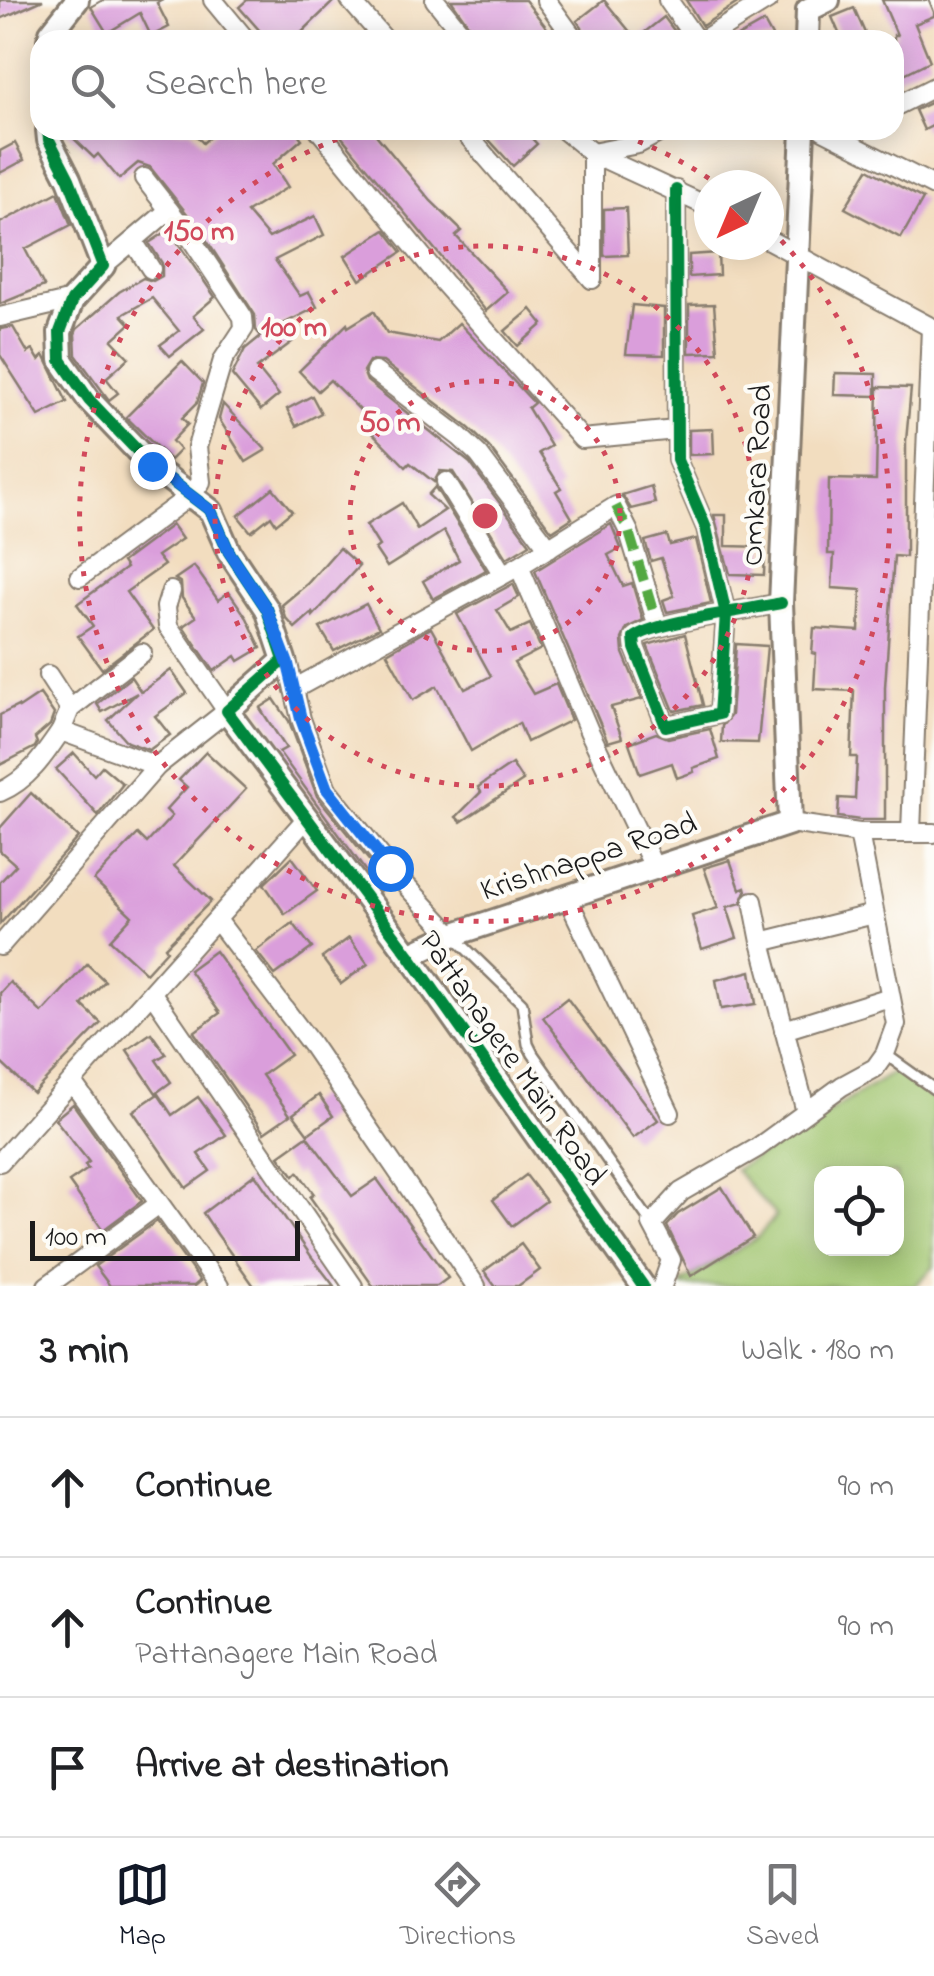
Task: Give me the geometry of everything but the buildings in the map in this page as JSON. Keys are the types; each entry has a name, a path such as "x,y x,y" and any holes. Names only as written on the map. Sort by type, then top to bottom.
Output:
{"street":[{"path":"214,0 238,30"},
{"path":"350,0 376,30"},
{"path":"436,0 459,30"},
{"path":"546,0 568,30"},
{"path":"668,0 691,30"},
{"path":"716,30 768,0"},
{"path":"808,30 812,3"},
{"path":"52,30 67,5"},
{"path":"904,103 934,88"},
{"path":"48,140 69,180 103,266"},
{"path":"327,140 443,282 582,439 676,430"},
{"path":"472,140 592,279 592,153"},
{"path":"576,140 592,153 694,200"},
{"path":"592,153 645,140"},
{"name":"Omkara Road","path":"790,823 781,604 803,140"},
{"path":"851,140 934,186"},
{"path":"80,576 191,495 201,482 198,446 218,374 244,328 243,317 144,178"},
{"path":"676,190 678,460 706,528 726,614 719,714 670,726 662,721 634,648 634,638 640,632 726,614 781,604"},
{"path":"169,210 103,266 72,300 60,332 61,360 89,400 152,466 211,511 229,552 267,609 327,789 390,868 452,935"},
{"path":"133,241 151,269"},
{"path":"784,248 933,328 925,712 911,832"},
{"path":"0,318 72,300"},
{"path":"374,372 460,436 479,455 549,548"},
{"path":"446,482 510,569 654,868"},
{"path":"294,689 549,548 616,506 629,532 658,628"},
{"path":"170,591 166,606 168,626 227,711"},
{"path":"0,792 26,775 62,731 70,709 142,652"},
{"path":"0,946 158,766 284,660"},
{"path":"48,675 70,709"},
{"name":"Pattanagere Main Road","path":"227,711 409,955 643,1286"},
{"path":"62,731 158,766"},
{"path":"0,1162 306,819"},
{"path":"790,823 859,832 934,833"},
{"name":"Krishnappa Road","path":"409,955 452,935 790,823"},
{"path":"662,1286 670,1260 652,1224 681,1192 757,1148 842,1086 875,1068 885,1054 896,1024 859,832"},
{"path":"567,897 670,1113"},
{"path":"753,900 806,1112"},
{"path":"762,942 874,914"},
{"path":"218,920 311,1044 476,1286"},
{"path":"152,992 354,1286"},
{"path":"784,1030 890,998"},
{"path":"72,1082 218,1286"},
{"path":"47,1286 159,1204"}],"lane":[{"path":"452,935 522,1003 533,1054 652,1224"},
{"path":"885,1054 934,1089"}],"green space":[{"path":"899,1069 934,1100 934,1267 915,1286 683,1286 681,1283 757,1238 776,1216 735,1170"}],"marked path":[{"path":"616,506 629,532 658,627"}],"cycle path":[{"path":"49,140 69,179 103,266 72,300 60,332 61,360 89,400 152,466 211,511 229,552 267,609 284,660 227,711 409,955 643,1286"},
{"path":"676,190 677,460 706,528 726,614 719,714 666,726 634,638 680,622 703,617 727,613 768,606 781,603"}],"route":[{"path":"152,466 211,511 229,552 267,609 327,789 390,868"}]}
